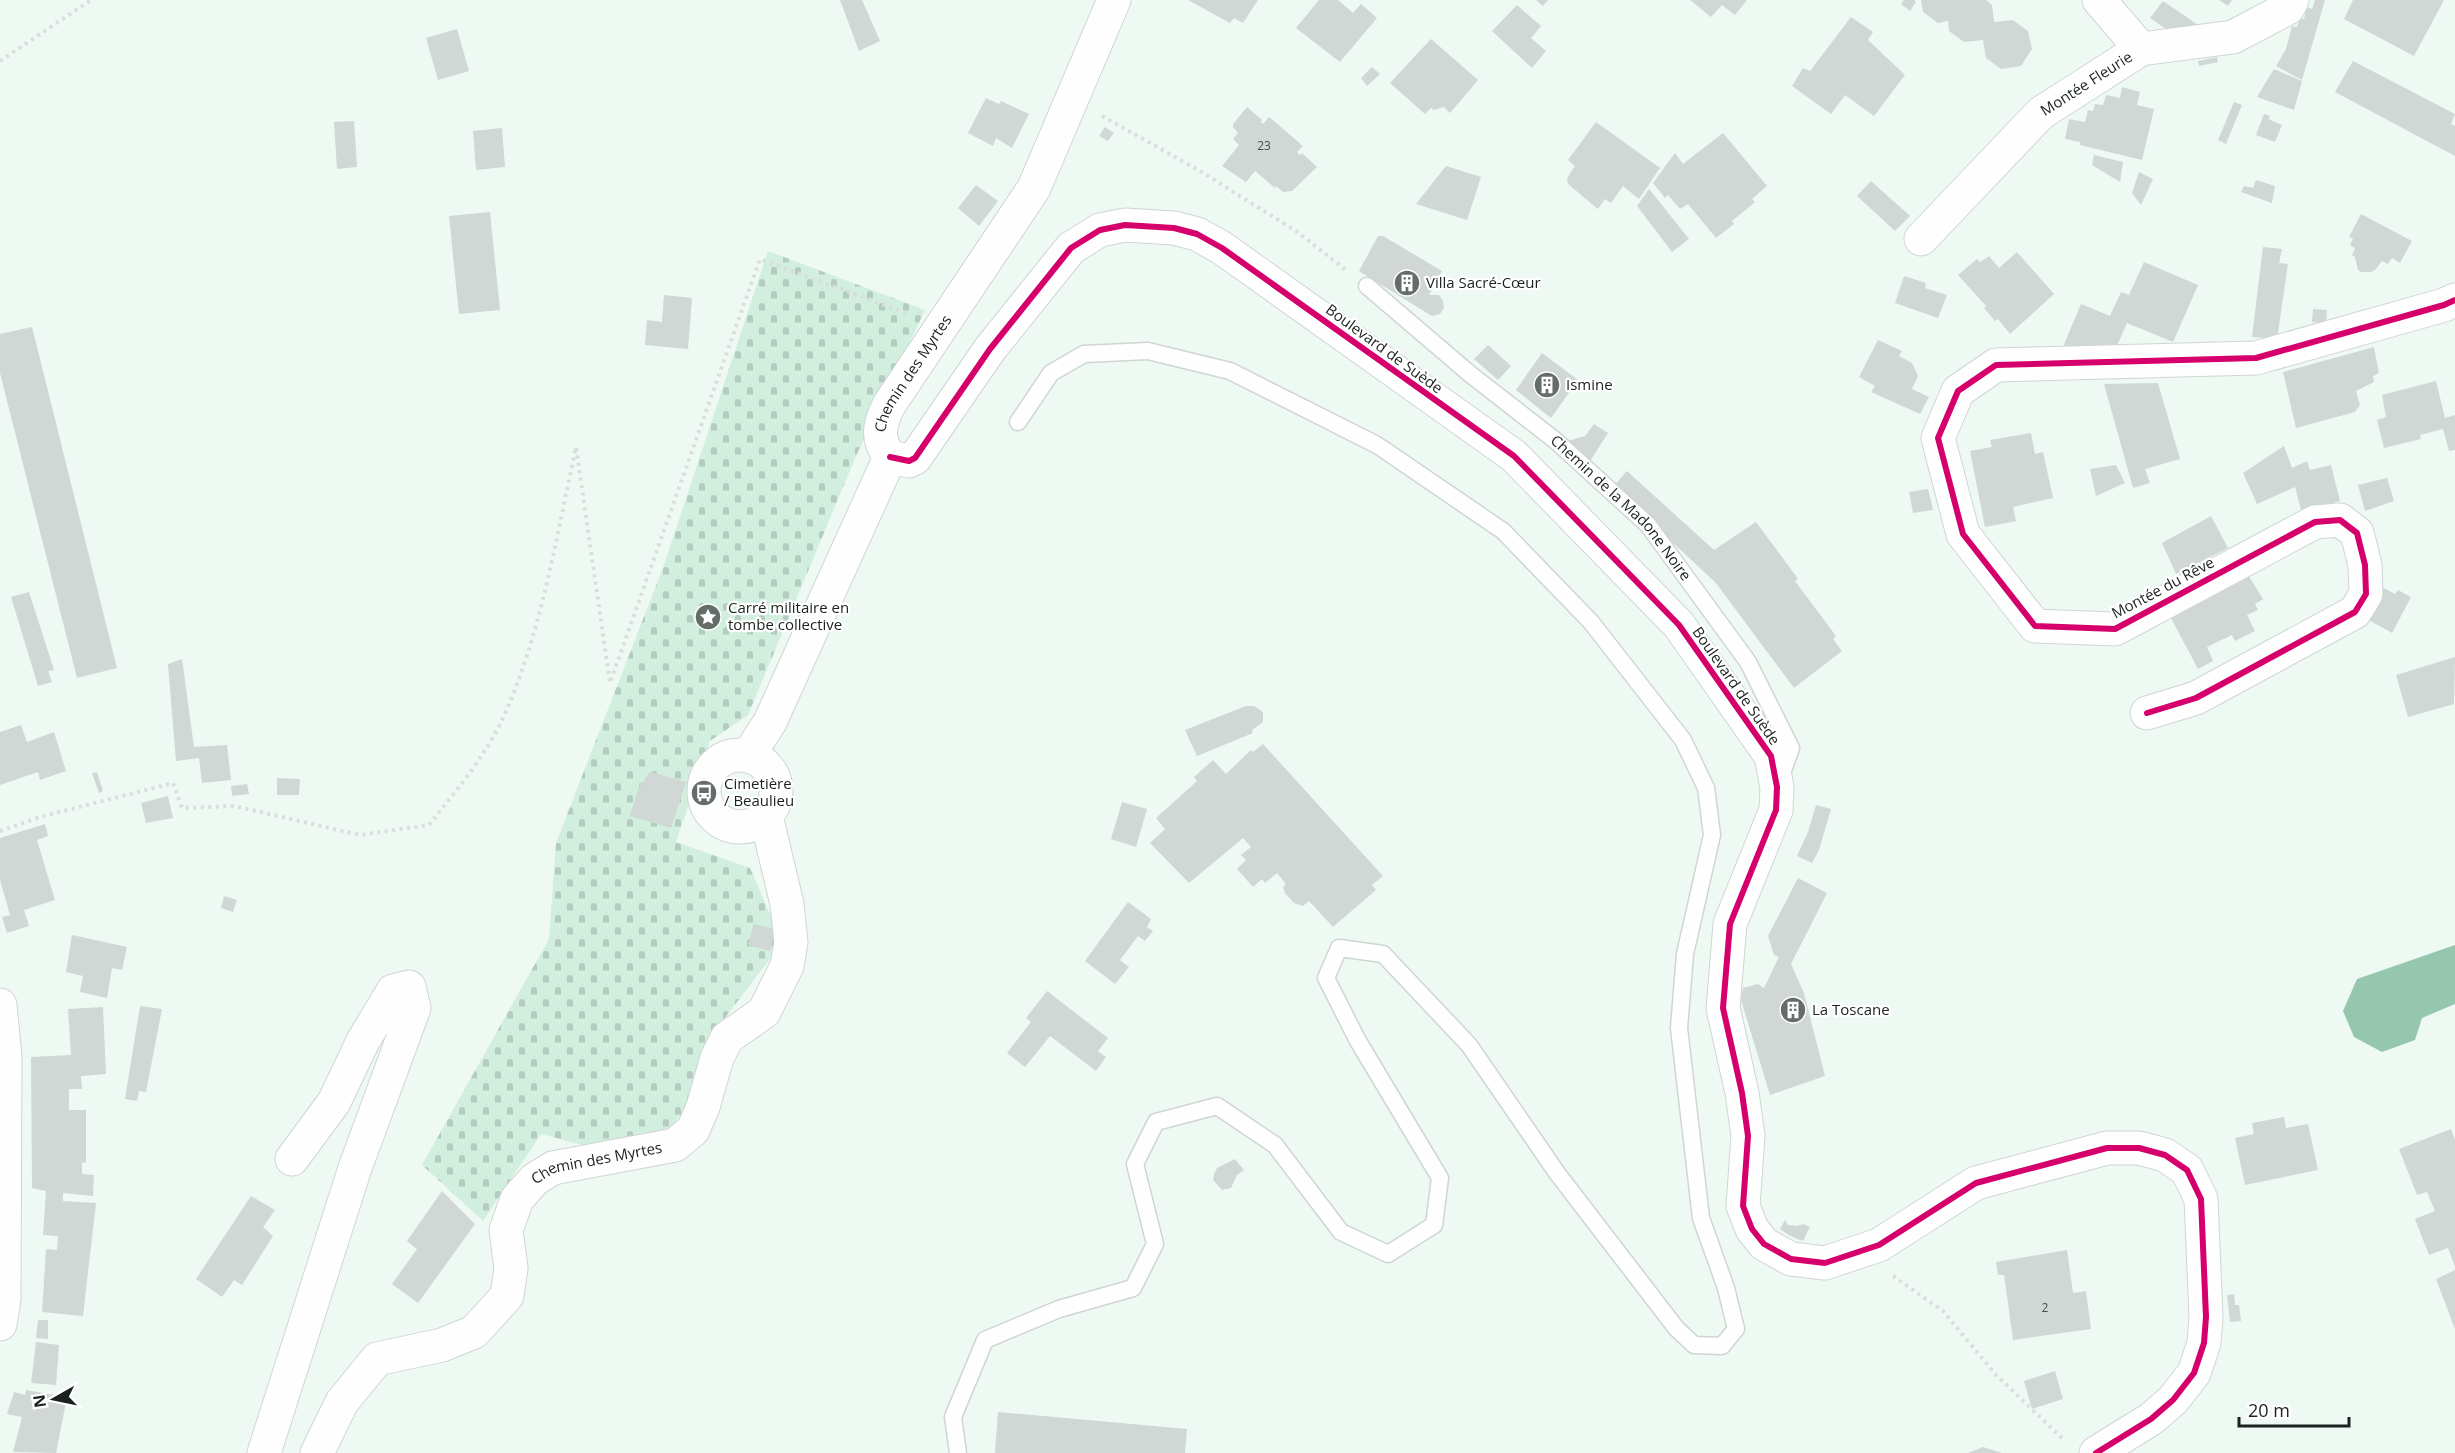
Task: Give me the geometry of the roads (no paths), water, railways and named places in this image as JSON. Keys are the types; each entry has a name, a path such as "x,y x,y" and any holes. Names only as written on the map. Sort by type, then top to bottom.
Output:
{"street":[{"name":"Chemin des Myrtes","path":"748,756 770,722 890,457 880,440 882,420 889,405 1034,188 1114,0"},
{"path":"2098,0 2141,49"},
{"name":"Montée Fleurie","path":"1921,238 2041,112 2141,49 2233,37 2288,8 2292,0"},
{"name":"Boulevard de Suède","path":"890,457 909,461 915,458 990,350 1071,248 1100,230 1125,225 1162,227 1197,234 1222,248 1514,456 1679,625 1771,756 1777,787 1776,810 1730,924 1723,1008 1742,1093 1748,1136 1743,1206 1752,1229 1764,1244 1791,1259 1824,1263 1879,1245 1976,1183 2107,1148 2139,1148 2165,1155 2187,1170 2201,1199 2206,1317 2204,1344 2194,1373 2174,1400 2151,1419 2084,1450"},
{"name":"Montée du Rêve","path":"2147,713 2196,698 2355,612 2366,594 2365,565 2357,533 2340,520 2315,522 2115,629 2035,626 1963,534 1938,438 1958,391 1996,365 2256,358 2455,300"},
{"path":"735,755 748,756 759,761 768,769 775,781 776,794 773,806 766,816 756,824 735,827 713,816 706,805 705,786 711,769 723,759 735,755"},
{"name":"Chemin des Myrtes","path":"317,1453 342,1402 377,1359 442,1345 474,1332 507,1296 511,1268 506,1230 517,1199 536,1179 553,1168 675,1145 693,1130 703,1107 717,1058 728,1038 764,1012 787,966 791,942 787,903 766,816"},
{"path":"264,1453 355,1168 414,1008 409,987 393,991 363,1041 334,1102 292,1159"},
{"path":"0,1005 5,1057 4,1299 0,1324"}],"lane":[{"name":"Chemin de la Madone Noire","path":"1366,286 1470,374 1556,441 1648,525 1748,662 1791,748 1777,787"},
{"path":"957,1453 953,1417 985,1340 1059,1309 1133,1288 1155,1244 1135,1164 1156,1122 1217,1106 1275,1146 1341,1232 1388,1254 1434,1225 1440,1178 1358,1041 1326,978 1339,948 1383,954 1469,1045 1557,1173 1676,1328 1694,1345 1722,1346 1736,1329 1726,1288 1701,1218 1679,1028 1685,954 1712,835 1706,788 1683,740 1591,622 1503,531 1377,445 1230,371 1148,351 1084,354 1051,373 1018,422"}],"place":[{"name":"Villa Sacré-Cœur","path":"1407,283"},
{"name":"Ismine","path":"1547,385"},
{"name":"Carré militaire en tombe collective","path":"708,617"},
{"name":"Cimetière / Beaulieu","path":"704,793"},
{"name":"La Toscane","path":"1793,1010"}]}
